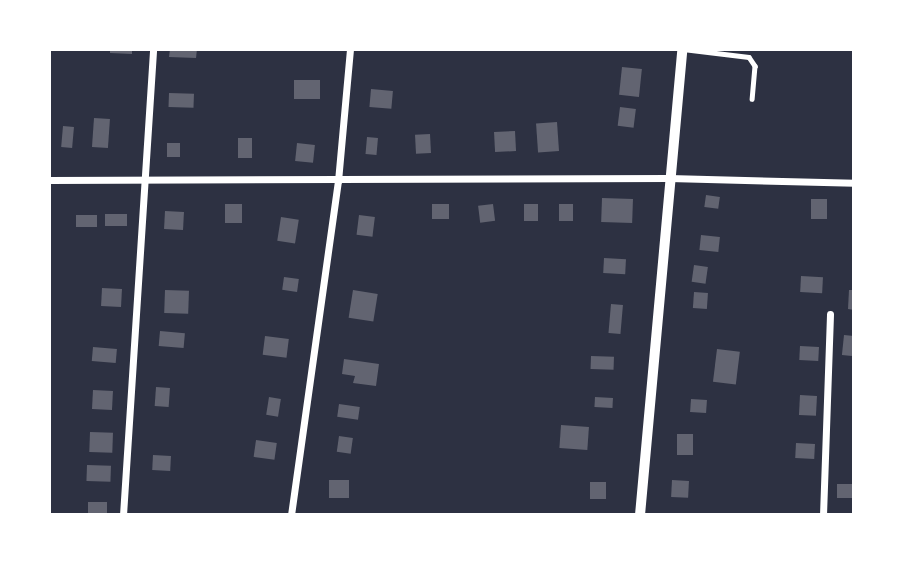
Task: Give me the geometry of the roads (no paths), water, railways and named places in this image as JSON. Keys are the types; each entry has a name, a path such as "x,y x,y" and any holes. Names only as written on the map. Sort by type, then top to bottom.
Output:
{"street":[{"path":"123,515 153,49"},
{"path":"291,515 338,181 350,49"},
{"path":"640,515 683,49"},
{"path":"49,180 669,178 854,183"},
{"path":"823,515 830,314"}],"lane":[{"path":"683,49 749,57 755,66 752,99"}]}
